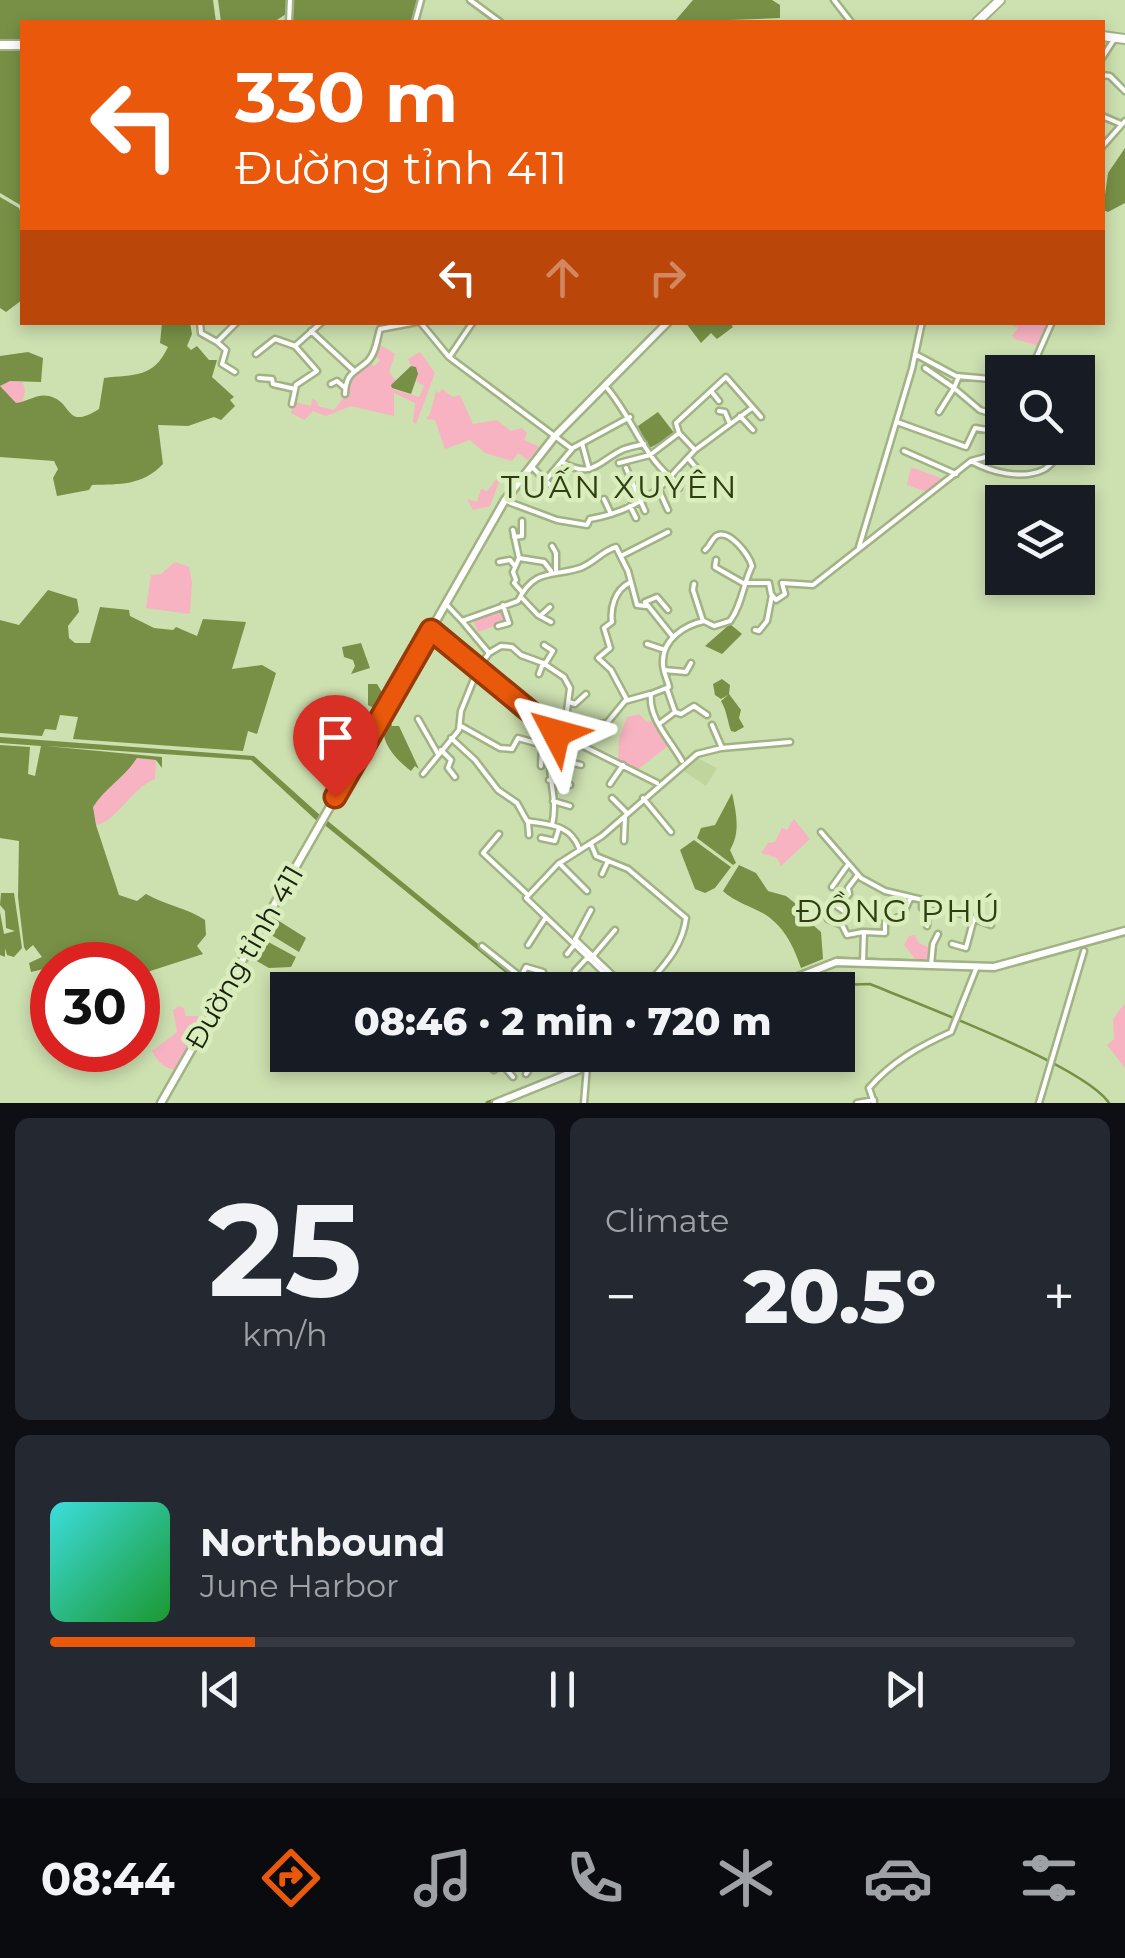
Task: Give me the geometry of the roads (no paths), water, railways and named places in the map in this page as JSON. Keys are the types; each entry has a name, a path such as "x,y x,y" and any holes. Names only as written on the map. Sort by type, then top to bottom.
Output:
{"main road":[{"path":"986,18 1000,0"},
{"name":"Đường tỉnh 411","path":"161,1103 505,500 555,436 665,325"},
{"path":"811,972 836,962 863,959 977,967 1010,964 1125,932"},
{"path":"496,1103 513,1100 571,1072"}],"street":[{"path":"470,0 497,20"},
{"path":"834,0 850,20"},
{"path":"1105,75 1110,75 1125,91"},
{"path":"1105,138 1123,123"},
{"path":"200,325 201,332 226,350 222,364 235,372"},
{"path":"217,342 233,325"},
{"path":"295,346 318,325"},
{"path":"331,384 337,381 344,390 353,370 374,353 380,328 400,325"},
{"path":"422,325 450,357 572,449"},
{"path":"450,357 471,325"},
{"path":"858,547 921,325"},
{"path":"1037,355 1051,325"},
{"path":"311,330 353,370"},
{"path":"256,354 275,339 295,346 316,372 300,381 292,404"},
{"path":"915,354 959,376 985,378"},
{"path":"925,368 985,411"},
{"path":"695,450 679,434 676,423 728,376 761,416"},
{"path":"939,412 959,376"},
{"path":"259,378 272,379 273,384 295,390"},
{"path":"604,384 630,417 650,455 678,488"},
{"path":"711,390 720,401"},
{"path":"505,500 557,520 586,526 590,519 611,514 659,490 695,450 752,408"},
{"path":"718,411 725,412 730,424"},
{"path":"740,416 754,430"},
{"path":"545,481 572,449 630,417"},
{"path":"895,421 966,447 975,428 985,430"},
{"path":"620,463 650,455 679,434"},
{"path":"582,443 589,470"},
{"path":"561,461 589,470 620,451 644,444"},
{"path":"904,451 956,474"},
{"path":"716,560 715,567 743,583 769,583 776,600 785,594 782,582 814,584 971,461 985,457"},
{"path":"688,458 704,477"},
{"path":"971,461 993,472 1039,471 1049,465"},
{"path":"531,466 554,488 549,495"},
{"path":"626,468 645,511"},
{"path":"659,490 668,510"},
{"path":"604,499 611,514"},
{"path":"630,506 636,518"},
{"path":"514,537 522,536 522,521"},
{"path":"512,530 519,558 514,565 514,583 540,616 552,622"},
{"path":"622,556 668,532"},
{"path":"675,712 664,670 665,650 673,637 688,626 703,621 714,626 730,622 740,607 743,583 752,564 735,540 721,534 706,550"},
{"path":"552,546 556,553 554,571"},
{"path":"462,621 518,602 521,594 554,571 586,565 616,547 637,606 646,606 673,637"},
{"path":"586,556 586,565"},
{"path":"519,558 544,562 554,571"},
{"path":"499,562 510,560 514,565"},
{"path":"627,700 610,670 598,658 610,648 604,628 612,622 610,613 617,595 631,582"},
{"path":"694,584 703,621"},
{"path":"755,630 759,631 767,621 772,595"},
{"path":"646,606 646,601 657,597 668,610"},
{"path":"446,604 489,652"},
{"path":"498,626 509,623 503,604"},
{"path":"540,616 550,607"},
{"path":"431,630 554,732 659,784"},
{"path":"424,772 461,726 461,711 478,669 489,652 506,644 521,656 544,663 568,682 568,702 550,747 552,824"},
{"path":"539,674 553,650 544,644"},
{"path":"647,644 665,650"},
{"path":"664,670 686,672 691,663"},
{"path":"563,720 604,724 612,720 627,700 668,689"},
{"path":"568,702 577,703 586,694"},
{"path":"650,694 651,708 683,763"},
{"path":"675,712 682,714 694,706 706,715"},
{"path":"659,724 675,712"},
{"path":"418,718 439,752 451,760 447,766 454,776"},
{"path":"461,726 500,748 512,749 518,738 550,747"},
{"path":"712,726 722,748"},
{"path":"451,738 475,760 498,790 517,802 528,822 529,836"},
{"path":"527,896 560,863 590,844 697,754 790,742"},
{"path":"541,766 542,745"},
{"path":"549,757 581,766"},
{"path":"610,784 623,765"},
{"path":"549,780 570,785"},
{"path":"612,798 625,814 624,841"},
{"path":"642,798 671,832"},
{"path":"553,801 570,806"},
{"path":"528,822 552,824 571,833 580,848"},
{"path":"541,838 555,840 559,828"},
{"path":"820,832 857,876 885,891 991,925"},
{"path":"500,834 483,853 606,972"},
{"path":"590,844 596,856 628,869 686,918 682,938 660,972"},
{"path":"602,874 608,861"},
{"path":"560,863 587,890"},
{"path":"832,887 848,865"},
{"path":"850,916 838,907 850,894 848,888 857,876"},
{"path":"828,918 848,935 885,933 885,922 902,916 912,898"},
{"path":"922,900 922,907 928,912 927,926"},
{"path":"566,954 591,910"},
{"path":"528,945 546,917"},
{"path":"952,944 966,948 974,918"},
{"path":"574,972 614,930"},
{"path":"863,932 863,959"},
{"path":"931,962 938,934"},
{"path":"482,946 514,972"},
{"path":"1039,1103 1084,951"},
{"path":"856,1103 874,1101 869,1088 904,1055 951,1032 977,967"},
{"path":"508,1072 513,1078"},
{"path":"584,1103 586,1072"}],"waterway":[{"path":"325,822 508,972"},
{"path":"803,972 837,959 922,962"},
{"path":"855,984 870,984 1035,1054 1068,1071 1109,1103"},
{"path":"488,1103 500,1099"}],"district":[{"name":"TUẤN XUYÊN","path":"620,486"},
{"name":"ĐỒNG PHÚ","path":"899,910"}]}
